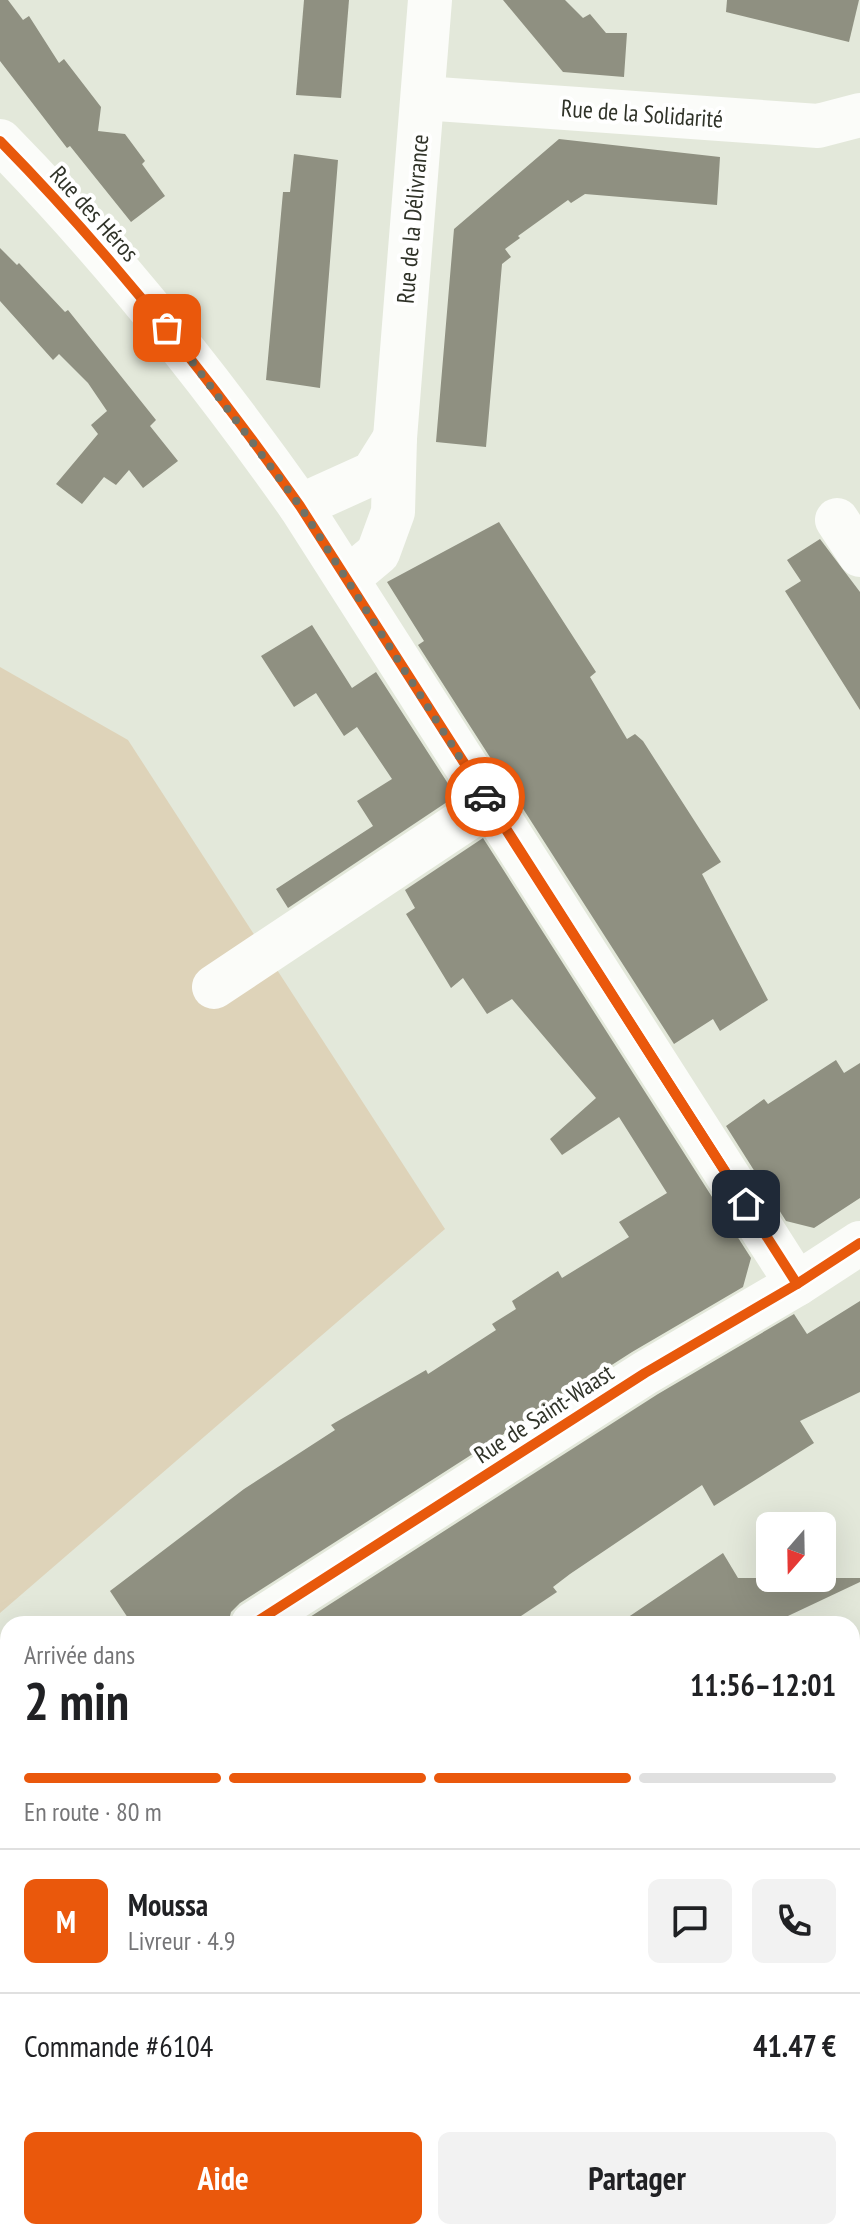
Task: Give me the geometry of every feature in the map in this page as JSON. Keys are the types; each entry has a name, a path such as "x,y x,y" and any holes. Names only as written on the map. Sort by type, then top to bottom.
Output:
{"street":[{"name":"Rue de la Délivrance","path":"347,579 378,553 390,528 430,0"},
{"name":"Rue de la Solidarité","path":"423,98 818,126 860,115"},
{"name":"Rue des Héros","path":"0,141 128,281 216,391 300,506 797,1284"},
{"name":"Rue de la Délivrance","path":"300,506 364,480 380,466 395,438"},
{"path":"214,987 489,804"},
{"name":"Rue de Saint-Waast","path":"265,1616 645,1373 797,1284 860,1243"}],"shaded area":[{"path":"0,667 128,740 445,1229 0,1613"}],"building":[{"path":"0,0 8,0 23,20 29,16 59,63 64,59 101,107 98,131 125,134 145,161 142,164 165,196 131,222 70,146 67,148 0,61"},
{"path":"304,0 349,0 341,98 296,95"},
{"path":"503,0 565,0 583,18 590,14 606,33 627,33 624,77 563,72"},
{"path":"727,0 859,0 849,42 726,12"},
{"path":"559,139 720,157 717,205 585,194 571,203 568,200 518,236 520,238 505,249 511,257 502,264 486,447 436,442 454,229"},
{"path":"294,154 338,160 320,388 266,380 283,192 290,192"},
{"path":"0,248 17,265 19,263 65,312 68,310 156,420 150,426 178,461 143,488 129,470 116,485 104,477 82,504 56,484 98,434 91,425 107,411 88,383 59,354 53,360 0,301"},
{"path":"499,522 596,672 590,677 627,739 635,734 643,741 721,862 702,874 768,1000 720,1031 713,1019 674,1044 418,645 424,641 387,582"},
{"path":"820,539 860,592 860,710 785,591 801,581 787,560"},
{"path":"312,625 352,688 376,672 456,796 288,908 276,889 373,826 357,801 392,779 357,727 344,736 316,693 294,707 261,656"},
{"path":"483,838 751,1258 743,1287 632,1352 240,1603 230,1616 127,1616 110,1591 244,1489 335,1430 331,1425 426,1370 428,1374 496,1330 492,1324 516,1309 512,1301 558,1271 562,1278 629,1237 619,1222 667,1193 619,1117 562,1155 550,1139 596,1098 512,999 487,1014 463,978 451,988 406,914 415,908 405,890"},
{"path":"836,1060 844,1073 860,1063 860,1198 814,1228 786,1221 726,1126 764,1099 768,1104"},
{"path":"860,1301 860,1392 800,1421 814,1443 714,1506 702,1485 570,1574 553,1587 557,1592 521,1616 311,1616 658,1394 794,1314 807,1334"},
{"path":"723,1553 738,1578 756,1578 756,1592 836,1592 836,1578 860,1578 860,1582 788,1616 630,1616"}],"cycle path":[{"path":"0,141 81,228 158,318 300,506 797,1284"},
{"path":"265,1616 645,1373 797,1284 860,1243"}],"way so far":[{"path":"167,328 249,433 300,506 485,797"}],"route":[{"path":"485,797 746,1204"}]}
